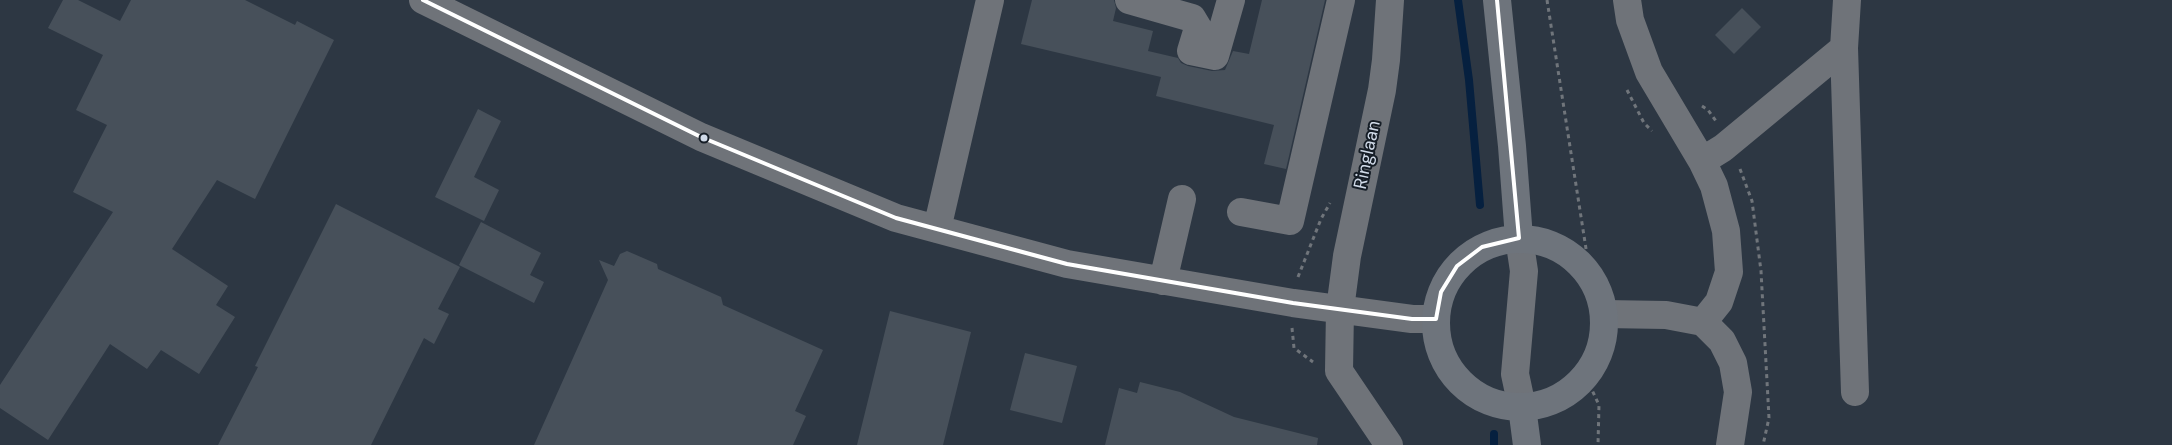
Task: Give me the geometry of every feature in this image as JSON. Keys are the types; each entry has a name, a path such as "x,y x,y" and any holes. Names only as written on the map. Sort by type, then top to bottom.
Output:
{"main road":[{"path":"1497,0 1519,238"},
{"path":"1519,238 1541,241 1567,252 1579,262 1599,291 1604,314 1604,337 1598,357 1586,377 1566,394 1546,403 1522,408 1501,405 1472,392 1456,377 1444,359 1438,340 1436,320 1442,292 1458,266 1482,247 1519,238"},
{"path":"1522,408 1527,445"}],"street":[{"path":"423,0 701,137 896,218 1067,264 1340,309 1412,319 1436,320"},
{"path":"936,229 990,0"},
{"path":"1129,0 1192,18 1198,28 1191,51 1215,56 1231,0"},
{"path":"1241,212 1290,221 1341,0"},
{"name":"Ringlaan","path":"1389,445 1339,371 1340,309 1349,248 1382,90 1390,0"},
{"path":"1626,0 1630,20 1649,72 1702,161 1714,186 1726,231 1729,272 1718,302 1703,322"},
{"path":"1848,0 1844,48 1855,392"},
{"path":"1702,161 1723,148 1844,48"},
{"path":"1163,281 1182,198"},
{"path":"1519,238 1524,271 1515,374 1522,408"},
{"path":"1604,314 1666,315 1703,322 1722,340 1733,363 1738,392 1730,445"}],"path":[{"path":"1547,0 1587,255"},
{"path":"1586,377 1599,405 1598,445"}],"building":[{"path":"63,0 78,0 120,21 131,0 245,0 295,25 297,21 334,40 255,199 217,180 172,249 228,286 216,305 235,317 199,374 161,350 147,369 110,344 48,440 0,408 0,385 113,212 73,192 107,125 76,110 103,55 48,28"},
{"path":"1032,0 1114,0 1116,8 1113,21 1153,31 1148,51 1178,58 1181,63 1188,66 1212,71 1225,70 1233,51 1249,54 1262,0 1325,0 1286,169 1264,164 1274,125 1156,96 1161,77 1021,44"},
{"path":"1742,8 1761,27 1734,54 1715,35"},
{"path":"478,109 501,121 474,177 499,190 484,221 435,197"},
{"path":"336,204 460,267 438,309 449,314 434,344 424,338 371,445 218,445 258,367 255,366"},
{"path":"481,222 541,253 530,275 544,282 534,303 459,265"},
{"path":"627,251 657,264 658,269 721,297 723,305 823,350 795,411 806,416 793,445 534,445 608,280 599,260 614,266 620,254"},
{"path":"890,311 971,332 943,445 857,445"},
{"path":"1025,353 1077,366 1062,423 1010,410"},
{"path":"1140,382 1180,392 1234,417 1318,438 1317,445 1105,445 1119,388 1137,393"}],"waterway":[{"path":"1458,0 1469,80 1480,205"},
{"path":"1494,434 1494,445"}],"transit line":[{"path":"423,0 701,137 896,218 1067,264 1293,303 1412,319 1436,319 1441,292 1457,266 1482,247 1519,238 1497,0"}]}
